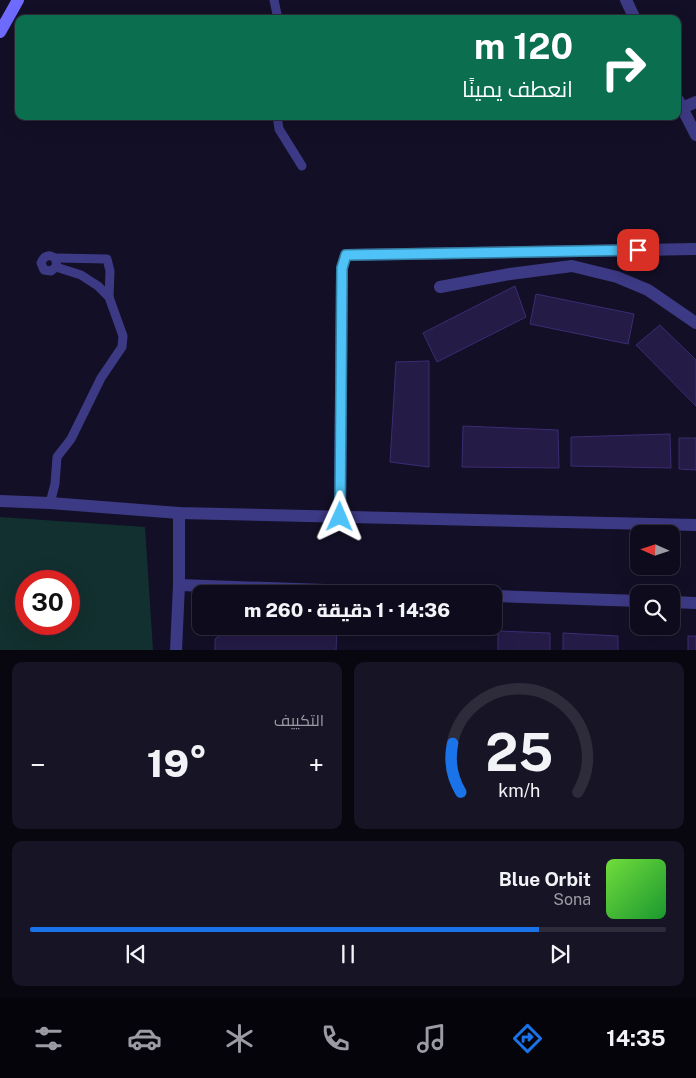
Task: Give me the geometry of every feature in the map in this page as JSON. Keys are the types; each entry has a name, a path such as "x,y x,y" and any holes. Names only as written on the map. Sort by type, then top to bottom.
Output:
{"main road":[{"path":"0,32 18,0"}],"street":[{"path":"626,0 633,15"},
{"path":"681,104 696,102"},
{"path":"681,106 696,135"},
{"path":"340,517 342,268 346,255 696,249"},
{"path":"440,287 510,274 572,266 617,277 648,290 696,323"},
{"path":"0,501 179,513 696,525"},
{"path":"176,650 179,585 179,513"},
{"path":"179,585 192,585"},
{"path":"502,596 630,601"},
{"path":"680,602 696,603"}],"lane":[{"path":"274,0 277,15"},
{"path":"278,120 279,129 302,166"},
{"path":"50,503 55,484 57,457 72,440 101,378 122,347 123,336 109,297 110,271 107,259 56,263 81,275 98,286 109,297"}],"green space":[{"path":"0,517 145,527 153,650 0,650"}],"building":[{"path":"515,286 526,317 437,362 423,333"},
{"path":"536,294 634,314 628,344 530,324"},
{"path":"660,325 696,360 696,406 636,345"},
{"path":"429,361 429,467 390,462 396,362"},
{"path":"463,426 558,430 559,468 462,467"},
{"path":"670,434 671,468 571,466 571,437"},
{"path":"679,438 696,438 696,470 679,469"},
{"path":"502,631 550,633 550,650 498,650 498,635 502,635"},
{"path":"563,633 618,636 618,650 563,650"},
{"path":"220,635 337,635 336,650 215,650 215,639"},
{"path":"688,636 696,636 696,650 688,650"}],"route":[{"path":"340,517 342,268 346,255 638,250"}]}
